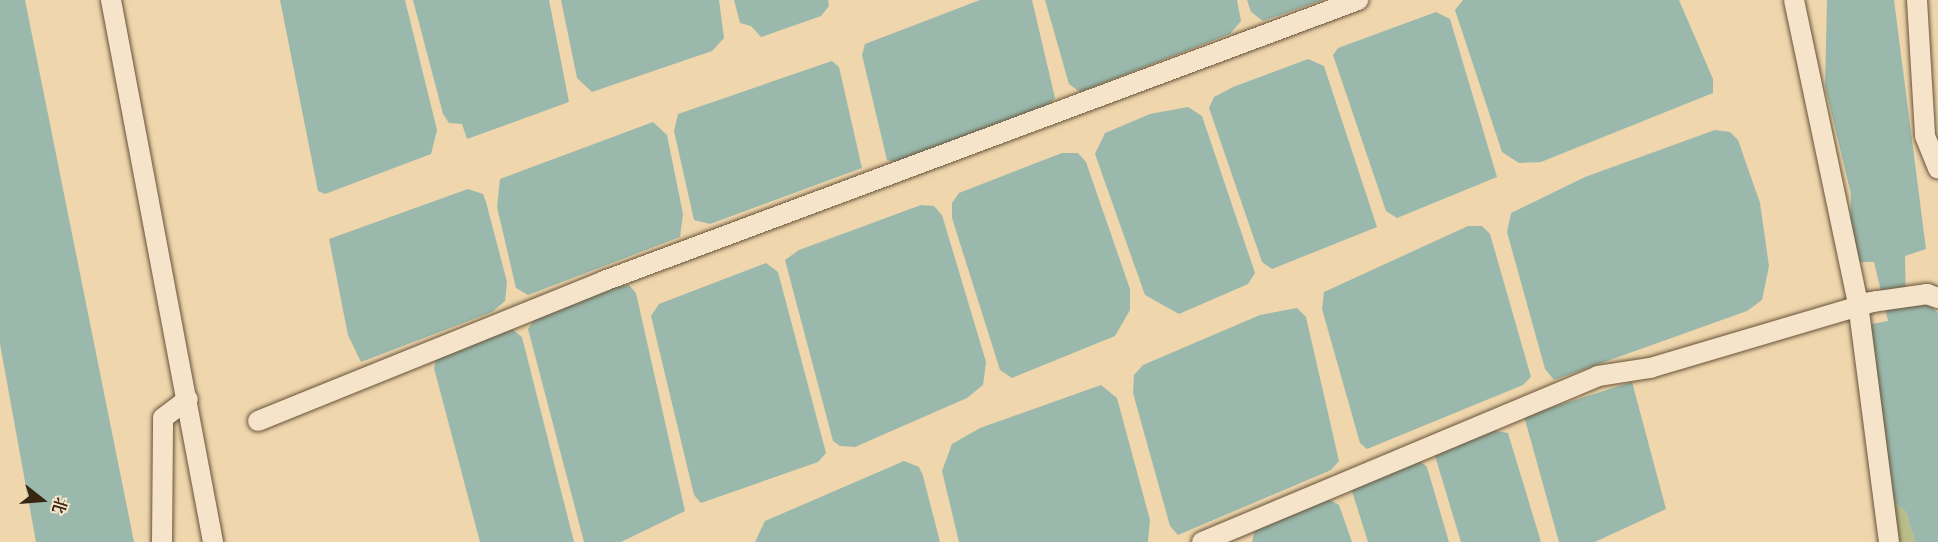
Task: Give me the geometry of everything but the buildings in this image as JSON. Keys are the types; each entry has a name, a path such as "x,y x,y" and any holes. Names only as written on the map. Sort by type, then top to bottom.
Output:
{"street":[{"path":"111,0 188,399 213,542"},
{"path":"258,421 604,281 1358,0"},
{"path":"1794,0 1867,303 1889,542"},
{"path":"1917,0 1925,136 1938,168"},
{"path":"1202,542 1598,376 1650,368 1867,303 1932,296"},
{"path":"162,542 163,418 188,399"}],"green space":[{"path":"1890,499 1906,512 1915,542 1897,542"}],"shaded area":[{"path":"0,0 25,0 134,542 36,542 0,344"},
{"path":"280,0 405,0 437,130 431,154 325,194 318,191"},
{"path":"413,0 549,0 569,102 467,139 462,124 449,123 443,114"},
{"path":"561,0 719,0 724,38 712,51 592,92 577,78"},
{"path":"734,0 828,0 829,6 821,16 761,37 751,26 740,23"},
{"path":"980,0 1032,0 1055,98 1046,107 899,163 887,160 862,55 865,44"},
{"path":"1045,0 1237,0 1241,21 1230,34 1080,92 1069,84"},
{"path":"1247,0 1323,0 1263,21 1251,12"},
{"path":"1463,0 1679,0 1713,79 1713,93 1541,162 1519,163 1502,152 1455,10"},
{"path":"1827,0 1894,0 1926,249 1905,256 1906,307 1929,305 1938,313 1938,542 1915,542 1906,512 1890,499 1861,326 1888,321 1874,262 1850,262 1851,194 1825,86"},
{"path":"1436,12 1450,19 1497,177 1397,218 1386,211 1333,55 1338,48"},
{"path":"1308,59 1324,66 1377,227 1272,269 1262,262 1209,108 1214,97 1233,87"},
{"path":"832,61 839,67 862,168 710,224 694,220 674,131 678,114"},
{"path":"1188,107 1202,116 1255,273 1248,284 1179,314 1145,295 1095,154 1105,133 1150,114"},
{"path":"653,122 667,135 683,214 680,237 528,295 516,288 497,207 500,179"},
{"path":"1715,130 1730,132 1738,140 1760,203 1769,266 1762,300 1747,311 1554,380 1545,369 1507,232 1511,213 1585,177"},
{"path":"1062,153 1078,153 1086,162 1130,289 1130,310 1115,336 1012,378 1000,370 952,218 952,203 959,193"},
{"path":"468,189 483,194 486,202 507,282 505,301 492,312 361,362 348,335 329,239"},
{"path":"921,205 934,206 942,215 986,362 983,385 967,398 855,447 840,446 833,441 785,260 799,250"},
{"path":"1468,226 1482,226 1490,234 1531,377 1523,385 1367,449 1360,443 1322,309 1324,292"},
{"path":"766,263 778,272 826,453 818,462 701,503 694,495 651,316 659,304"},
{"path":"629,285 636,293 685,511 621,542 584,542 528,329 536,317 619,286"},
{"path":"1297,308 1306,317 1339,461 1331,470 1178,535 1170,526 1133,393 1134,375 1143,365 1260,315"},
{"path":"509,327 522,337 574,542 480,542 434,368 437,356"},
{"path":"1632,382 1666,509 1595,542 1559,542 1524,416"},
{"path":"1101,385 1117,398 1150,520 1148,542 959,542 942,471 952,444 980,428"},
{"path":"1492,430 1508,433 1541,542 1461,542 1435,456"},
{"path":"904,461 919,467 923,476 940,542 755,542 765,521"},
{"path":"1420,461 1427,467 1449,542 1368,542 1351,488"},
{"path":"1326,498 1339,505 1352,542 1252,542 1255,530"}]}
